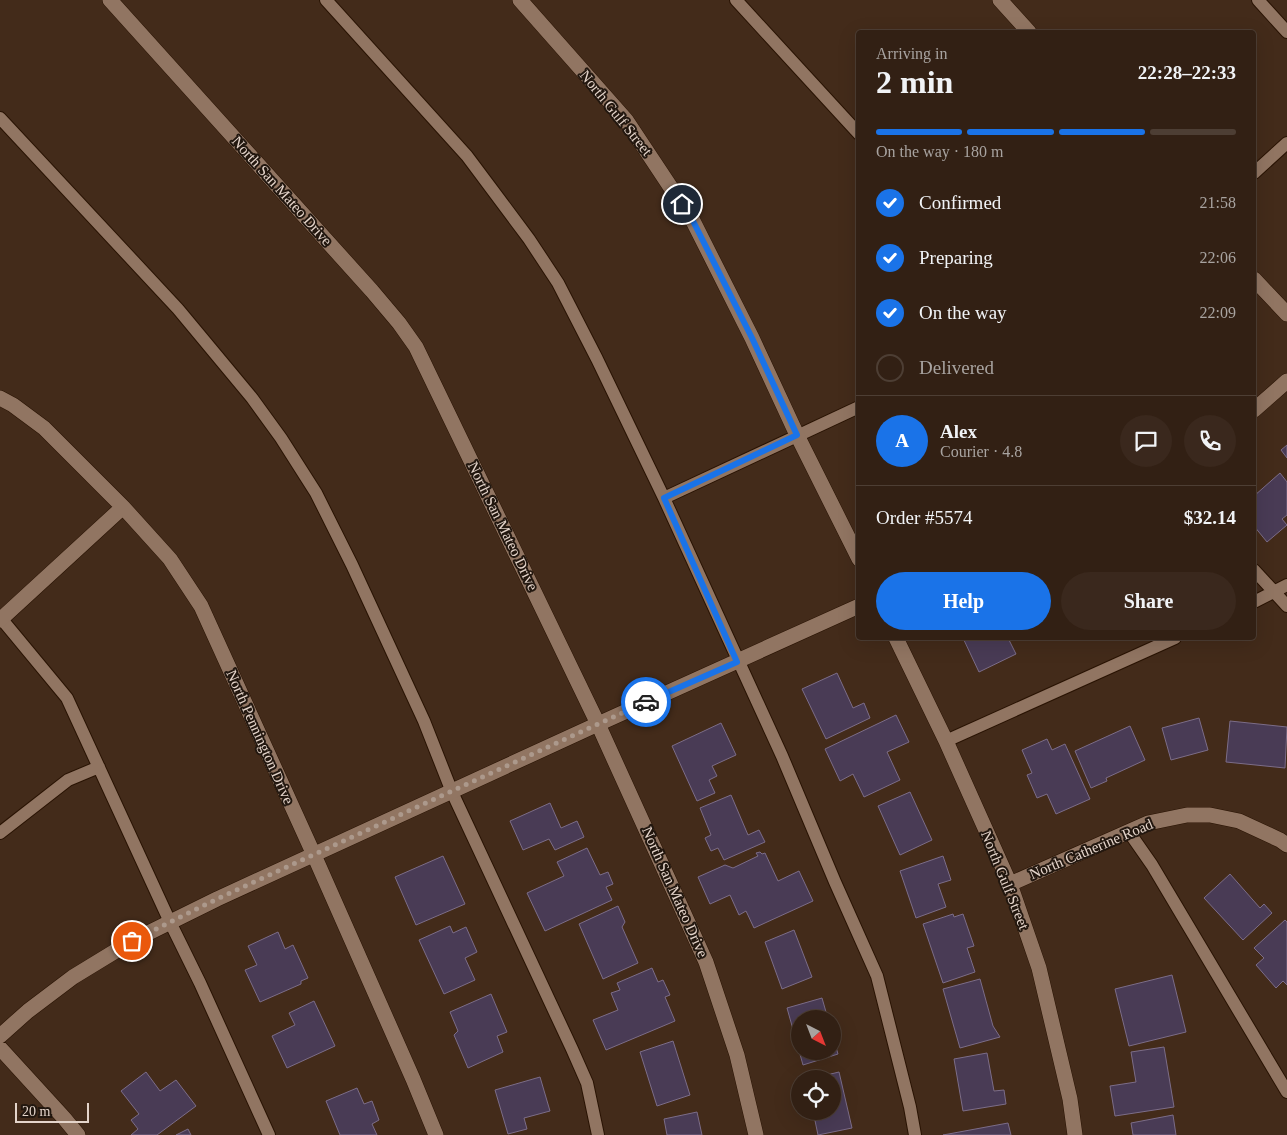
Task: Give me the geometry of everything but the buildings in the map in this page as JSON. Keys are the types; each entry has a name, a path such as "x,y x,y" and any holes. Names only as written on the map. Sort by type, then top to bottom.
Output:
{"street":[{"name":"North San Mateo Drive","path":"110,0 372,291 416,347 598,724 706,962 737,1055 756,1135"},
{"name":"North Gulf Street","path":"520,0 626,120 693,221 856,553"},
{"path":"1000,0 1027,30"},
{"path":"1256,281 1287,314"},
{"path":"1256,408 1287,381"},
{"name":"North Pennington Drive","path":"0,398 13,405 44,428 123,507 170,559 201,606 314,855 436,1135"},
{"path":"0,618 123,507"},
{"path":"0,1036 28,1011 73,977 132,941 217,899 856,607"},
{"name":"North Gulf Street","path":"897,640 946,741 1010,884 1039,968 1070,1099 1075,1135"},
{"name":"North Catherine Road","path":"1010,884 1148,823 1187,815 1210,815 1238,820 1287,845"},
{"path":"0,1048 78,1135"}],"lane":[{"path":"326,0 467,156 529,238 558,283 584,333 664,498 737,662 782,756 877,976 910,1107 915,1135"},
{"path":"736,0 856,131"},
{"path":"1258,0 1287,32"},
{"path":"0,118 178,309 252,398 281,438 316,493 348,557 424,721 452,792 587,1083 598,1135"},
{"path":"1256,170 1287,143"},
{"path":"664,498 856,408"},
{"path":"1256,572 1287,606"},
{"path":"1256,601 1287,585"},
{"path":"0,618 67,698 269,1135"},
{"path":"946,741 1171,640"},
{"path":"0,834 68,780 99,766"},
{"path":"1129,832 1152,865 1287,1092"}],"way so far":[{"path":"132,941 217,899 646,702"}],"route":[{"path":"646,702 737,662 664,498 797,435 752,338 693,221 682,204"}]}
